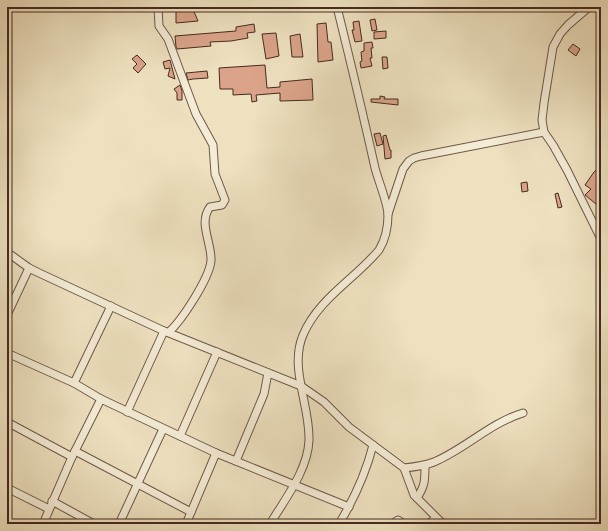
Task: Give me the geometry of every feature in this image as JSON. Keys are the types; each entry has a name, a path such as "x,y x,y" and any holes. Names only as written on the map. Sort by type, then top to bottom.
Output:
{"street":[{"path":"127,412 166,332 178,323 201,287 210,264 206,232 206,213 210,207 223,204 225,200 215,174 213,145 196,114 168,39 159,26 158,7"},
{"path":"337,7 388,214"},
{"path":"590,7 560,34 553,47 542,120 544,132 554,145 601,239"},
{"path":"270,524 293,486 304,464 309,444 309,431 299,367 301,340 307,326 316,312 379,250 386,234 388,214 400,176 406,164 414,158 437,152 544,132"},
{"path":"7,256 11,255 29,268 166,332 301,386 324,402 349,427 404,468 414,495 443,524"},
{"path":"7,315 29,268"},
{"path":"74,383 110,306"},
{"path":"180,436 217,352"},
{"path":"7,353 74,383 127,412 216,453 293,486 349,507"},
{"path":"236,461 264,394 268,373"},
{"path":"43,524 52,501 101,399"},
{"path":"404,468 425,465 451,454 504,420 523,413"},
{"path":"7,422 138,484 191,512"},
{"path":"119,524 163,429"},
{"path":"339,524 349,507 367,466 373,445"},
{"path":"186,524 216,453"},
{"path":"417,498 423,489 425,482 425,465"},
{"path":"7,488 49,509"},
{"path":"52,501 94,524"},
{"path":"428,524 436,518"},
{"path":"392,524 398,520 404,524"}],"building":[{"path":"176,7 192,7 198,21 176,23"},
{"path":"375,19 377,30 372,31 370,20"},
{"path":"359,21 362,41 355,42 352,30 354,30 353,22"},
{"path":"326,23 328,42 331,42 333,60 318,62 317,24"},
{"path":"254,24 255,32 247,33 248,38 231,41 210,42 211,46 177,49 176,47 175,36 236,31 236,27"},
{"path":"386,31 386,38 374,39 374,32"},
{"path":"276,33 279,56 266,59 262,34"},
{"path":"300,34 303,57 292,57 290,36"},
{"path":"372,42 372,58 370,58 372,66 361,68 361,52 364,51 364,43"},
{"path":"573,44 580,49 576,56 568,50"},
{"path":"137,55 146,64 138,73 133,68 137,64 132,59"},
{"path":"382,57 387,57 388,68 383,69"},
{"path":"170,60 175,79 168,76 170,68 165,69 163,62"},
{"path":"265,65 267,88 280,87 280,82 312,79 313,100 280,101 280,93 256,95 257,101 252,102 251,94 233,95 233,89 220,89 219,68"},
{"path":"207,71 208,78 188,80 186,73"},
{"path":"180,85 182,100 177,100 177,93 174,89"},
{"path":"380,96 385,97 384,99 398,99 398,105 371,102 371,99 380,99"},
{"path":"380,133 383,144 377,146 374,134"},
{"path":"386,135 391,150 391,158 385,159 383,136"},
{"path":"601,166 601,188 596,194 601,199 596,204 585,195 591,189 585,185 594,172"},
{"path":"527,182 528,191 522,192 521,183"},
{"path":"558,193 562,207 558,208 555,194"}]}
